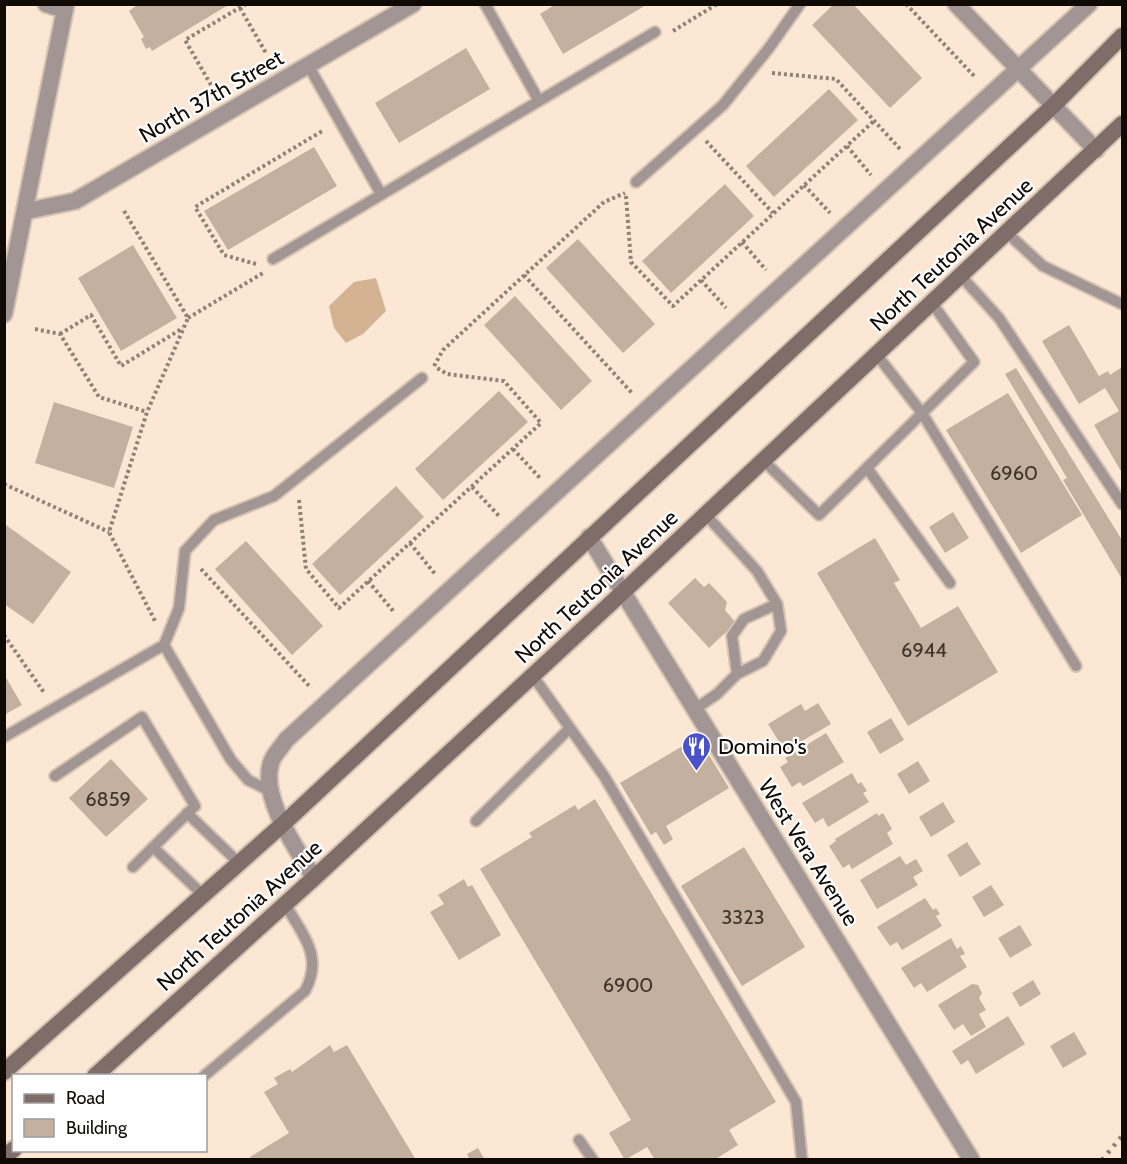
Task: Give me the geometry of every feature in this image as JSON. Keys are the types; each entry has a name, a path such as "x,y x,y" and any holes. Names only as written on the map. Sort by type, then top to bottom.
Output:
{"main road":[{"name":"North Teutonia Avenue","path":"4,1072 283,824 1054,105 1122,36"},
{"name":"North Teutonia Avenue","path":"97,1074 533,676 1122,124"}],"street":[{"path":"4,314 27,211 66,7 46,4"},
{"name":"North 37th Street","path":"27,211 75,201 413,4"},
{"path":"956,4 1095,150"},
{"name":"North Teutonia Avenue","path":"283,824 270,791 271,763 286,740 1089,4"},
{"name":"West Vera Avenue","path":"589,537 971,1160"},
{"path":"283,824 314,878"}],"lane":[{"path":"484,4 539,101"},
{"path":"636,182 723,105 800,4"},
{"path":"273,260 656,32"},
{"path":"308,65 381,194"},
{"path":"1007,233 1043,267 1122,304"},
{"path":"961,276 999,318 1122,504"},
{"path":"764,461 819,515 974,362 933,303"},
{"path":"877,355 922,413 1076,666"},
{"path":"4,737 165,643 178,608 185,550 214,520 274,496 422,378"},
{"path":"867,468 950,583"},
{"path":"695,709 717,694 737,674 763,661 781,631 777,604 757,571 706,515"},
{"path":"737,674 732,636 744,619 777,604"},
{"path":"165,643 231,760 248,780 270,791"},
{"path":"533,676 604,776 796,1102 802,1160"},
{"path":"55,776 142,717 195,806 133,867"},
{"path":"476,821 570,728"},
{"path":"187,813 239,863"},
{"path":"153,847 203,895"},
{"path":"206,1074 305,991 311,979 314,964 311,950 285,904"},
{"path":"579,1140 593,1160"}],"path":[{"path":"211,85 185,40 246,4"},
{"path":"656,32 667,34 717,4"},
{"path":"906,4 976,79"},
{"path":"240,8 266,53"},
{"path":"751,71 836,79 900,149"},
{"path":"626,192 631,262 672,306 875,120"},
{"path":"263,273 258,265 224,255 195,207 340,121"},
{"path":"695,129 773,213"},
{"path":"846,146 871,175"},
{"path":"422,378 434,366 443,350 524,275 604,202 626,192 636,182"},
{"path":"804,185 830,213"},
{"path":"124,211 188,318"},
{"path":"742,242 766,270"},
{"path":"109,532 147,412 188,318 272,267 273,260"},
{"path":"524,275 632,393"},
{"path":"701,280 726,308"},
{"path":"35,329 60,334 91,315 121,366 184,327"},
{"path":"60,334 99,397 147,412"},
{"path":"297,477 306,568 339,608 542,423 504,381 447,374 434,366"},
{"path":"513,449 540,478"},
{"path":"4,484 109,532 165,643"},
{"path":"472,487 499,516"},
{"path":"410,543 435,574"},
{"path":"185,550 311,688"},
{"path":"368,581 394,612"},
{"path":"4,635 55,708"}],"shaded area":[{"path":"376,278 386,311 363,334 346,343 334,328 329,306 354,282"}],"building":[{"path":"139,4 230,4 152,51 150,47 146,49 141,39 144,37 129,11"},
{"path":"556,4 648,4 563,54 540,14"},
{"path":"834,4 853,4 922,78 890,108 812,25"},
{"path":"466,48 490,89 399,143 375,103"},
{"path":"829,89 858,120 774,197 746,166"},
{"path":"314,147 337,186 228,250 204,211"},
{"path":"725,184 754,216 671,293 642,261"},
{"path":"578,239 655,324 623,353 546,268"},
{"path":"133,245 177,318 121,351 78,278"},
{"path":"515,296 592,381 561,410 484,325"},
{"path":"1069,325 1099,376 1108,371 1110,375 1122,367 1122,473 1094,425 1119,411 1105,388 1079,404 1042,341"},
{"path":"1016,368 1122,540 1122,579 1063,480 1067,478 1005,374"},
{"path":"499,391 528,422 443,500 415,469"},
{"path":"1008,393 1082,515 1021,553 946,430"},
{"path":"54,402 133,427 114,488 35,463"},
{"path":"396,486 424,517 340,595 312,564"},
{"path":"953,512 969,538 945,553 929,527"},
{"path":"6,525 71,572 33,624 4,604"},
{"path":"875,538 900,580 894,583 921,628 958,606 998,672 908,726 817,573"},
{"path":"246,541 323,626 292,655 215,569"},
{"path":"695,578 704,587 709,583 727,602 725,610 736,623 709,648 668,603"},
{"path":"4,674 22,705 4,715"},
{"path":"818,703 831,724 785,751 768,724 801,704 805,711"},
{"path":"891,718 904,740 880,754 867,732"},
{"path":"826,733 844,762 803,786 800,782 792,787 780,767 788,762 785,758"},
{"path":"698,737 729,788 666,826 673,839 664,845 656,832 651,835 620,783"},
{"path":"111,759 148,799 106,837 69,798"},
{"path":"918,761 930,781 909,794 897,774"},
{"path":"852,773 858,784 861,782 867,791 863,793 869,802 828,827 823,818 815,823 802,803"},
{"path":"595,799 776,1102 729,1130 738,1145 714,1160 655,1160 647,1147 625,1160 609,1133 631,1120 480,869 532,837 529,833 575,805 578,810"},
{"path":"943,802 955,822 931,837 919,817"},
{"path":"877,813 878,816 883,813 892,829 887,833 893,844 852,869 849,864 843,868 829,846 836,841 835,839"},
{"path":"967,842 981,864 960,877 947,855"},
{"path":"744,847 805,947 742,986 681,886"},
{"path":"900,856 906,865 916,859 923,871 913,877 918,885 877,909 860,880"},
{"path":"464,879 468,887 472,885 501,935 459,960 430,912 444,904 438,895"},
{"path":"991,885 1004,905 984,917 972,897"},
{"path":"925,898 933,910 936,908 940,914 936,916 942,926 902,950 897,942 890,946 877,927"},
{"path":"1020,925 1032,945 1010,958 998,938"},
{"path":"951,938 957,949 961,946 965,954 960,956 967,967 927,992 921,983 914,988 901,968"},
{"path":"1033,980 1041,994 1020,1007 1012,993"},
{"path":"972,984 978,985 982,993 979,998 986,1010 979,1014 986,1027 971,1036 963,1024 954,1030 938,1005"},
{"path":"1008,1016 1025,1044 976,1074 968,1060 961,1065 952,1051"},
{"path":"1074,1032 1087,1054 1063,1068 1050,1046"},
{"path":"330,1045 334,1052 347,1045 416,1160 252,1160 250,1157 289,1133 264,1092 278,1084 274,1078 290,1069 292,1072"},
{"path":"478,1148 485,1160 470,1160 467,1154"}],"railway":[{"path":"1102,1160 1122,1136"}],"place":[{"name":"Domino's","path":"697,772"}]}
